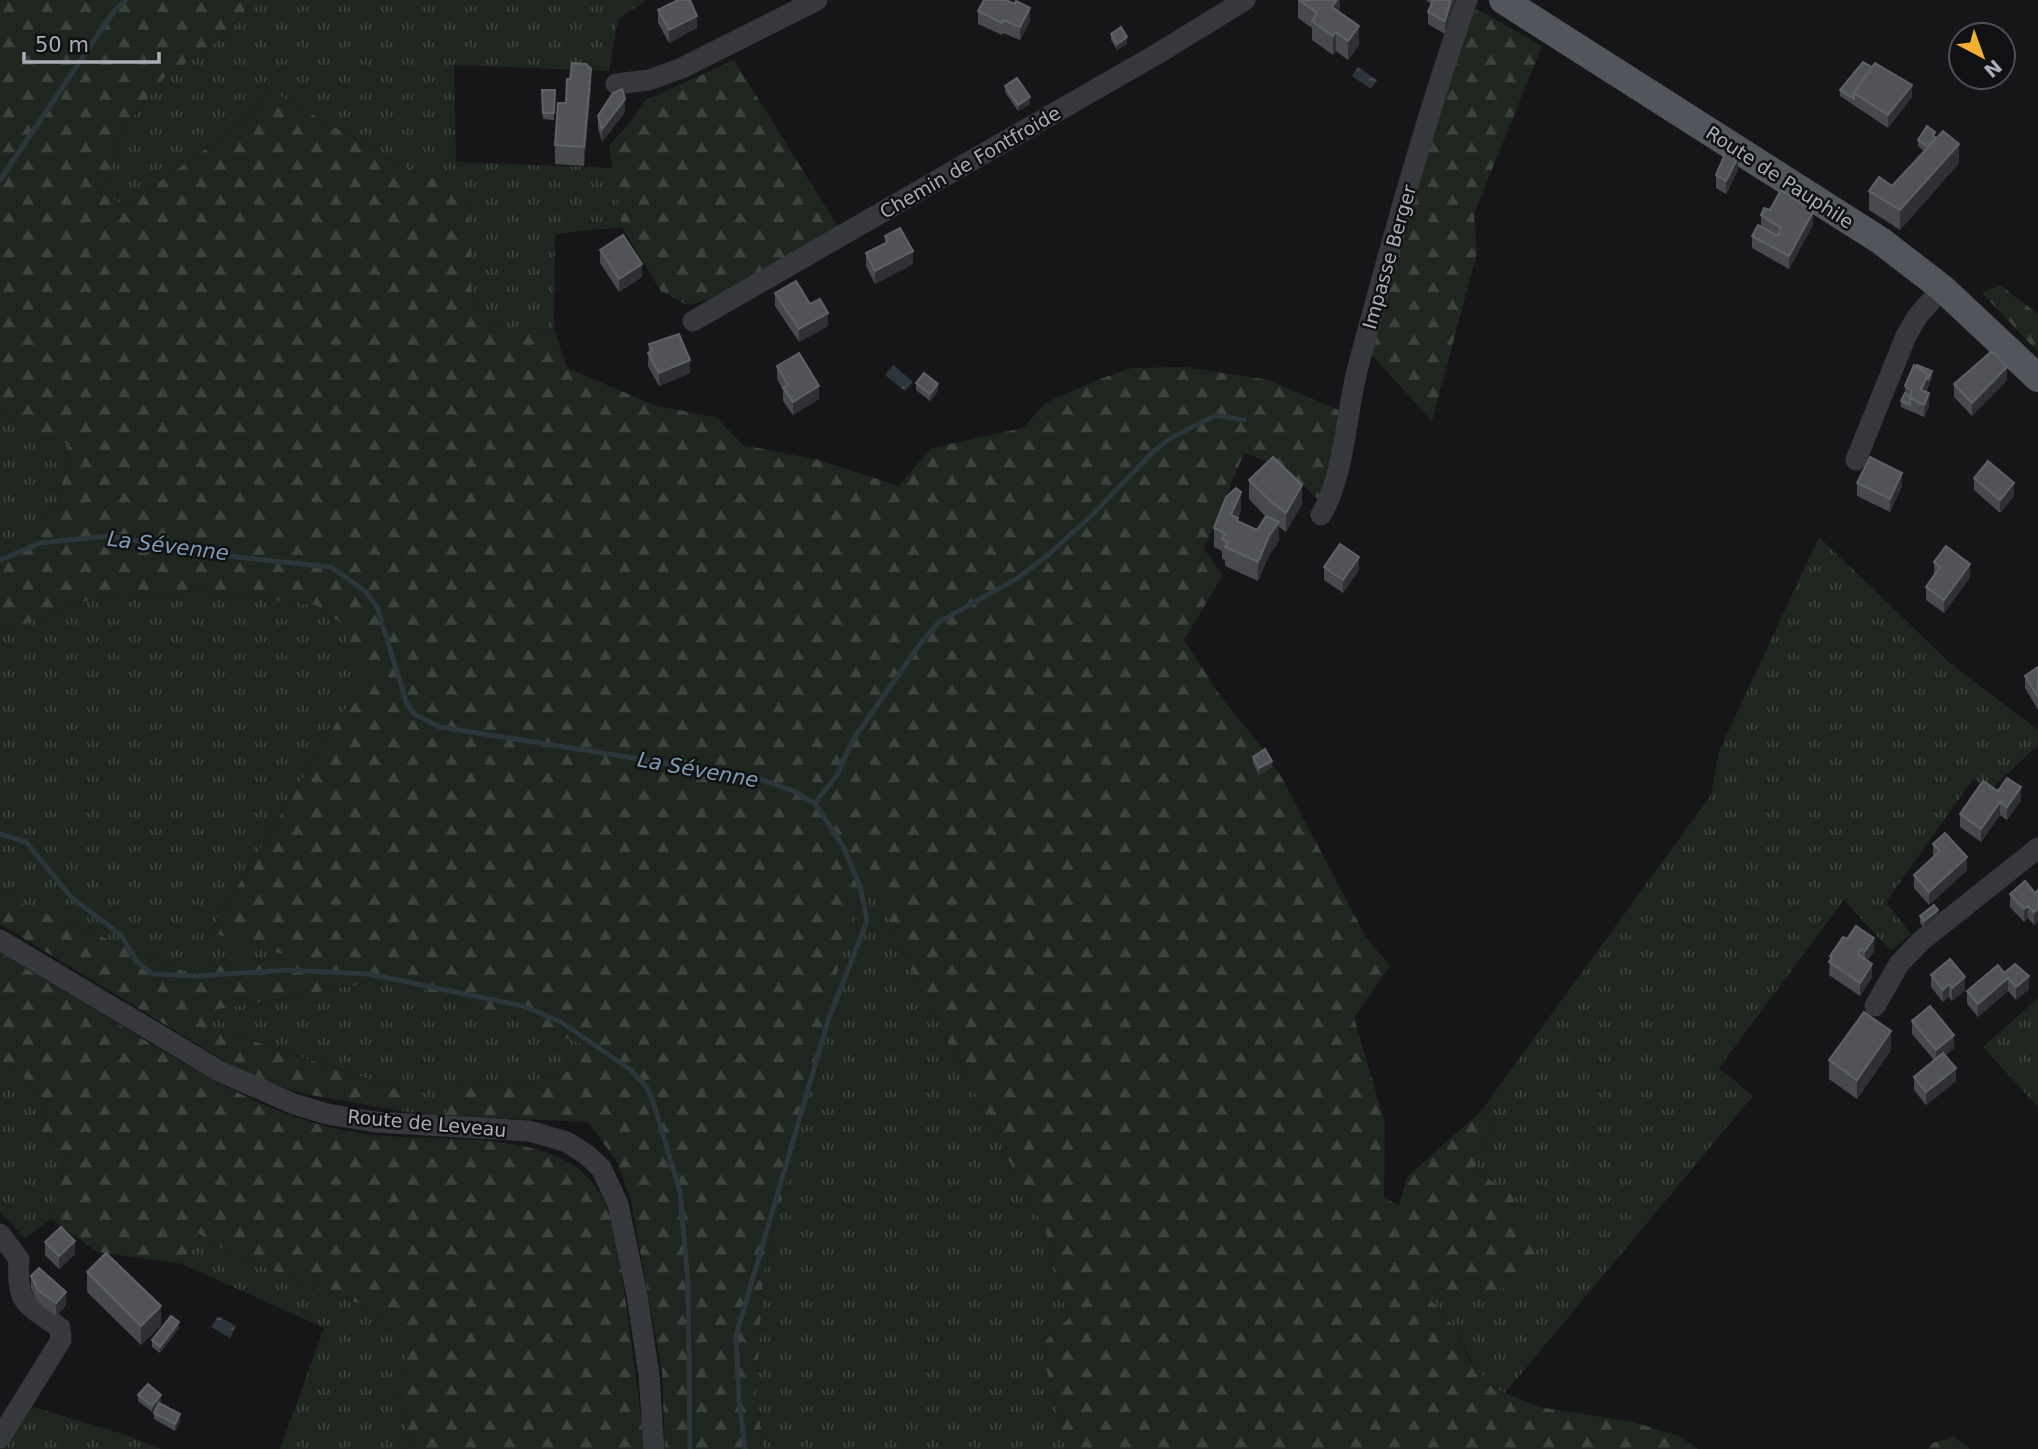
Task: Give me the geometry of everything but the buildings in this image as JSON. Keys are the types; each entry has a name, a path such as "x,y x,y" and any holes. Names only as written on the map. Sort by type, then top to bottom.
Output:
{"main road":[{"name":"Route de Pauphile","path":"1503,0 1881,241 1941,288 2038,378"}],"street":[{"path":"617,84 649,79 682,68 817,0"},
{"name":"Chemin de Fontfroide","path":"693,321 1157,54 1245,0"},
{"name":"Impasse Berger","path":"1321,515 1333,494 1348,409 1370,325 1444,66 1467,0"},
{"path":"1856,460 1906,336 1917,317 1941,288"},
{"path":"1875,1006 1899,964 1921,941 2038,848"},
{"name":"Route de Leveau","path":"0,940 219,1071 294,1104 327,1114 376,1122 529,1131 567,1142 587,1155 601,1168 618,1203 647,1362 654,1449"},
{"path":"0,1234 19,1259 17,1282 20,1293 31,1309 60,1328 61,1340 0,1438"}],"green space":[{"path":"0,0 254,0 226,35 164,78 122,131 100,192 125,206 237,127 272,92 400,164 463,191 471,227 471,287 479,327 554,329 567,368 654,405 717,418 743,445 818,460 899,486 931,448 1023,428 1045,403 1132,368 1185,367 1269,380 1339,410 1329,480 1320,501 1285,472 1244,453 1204,549 1223,575 1184,640 1221,697 1260,745 1282,778 1366,937 1390,966 1354,1018 1385,1123 1384,1198 1399,1205 1407,1177 1481,1111 1492,1126 1474,1169 1511,1194 1538,1257 1514,1286 1466,1295 1442,1289 1431,1300 1455,1328 1469,1359 1493,1388 1539,1407 1633,1422 1679,1436 1698,1449 1067,1449 1044,1360 1046,1340 1070,1317 1045,1230 922,992 863,866 763,1276 756,1397 764,1449 665,1449 662,1372 631,1201 618,1163 588,1122 446,1116 452,1087 534,1080 575,1070 583,1044 378,974 362,984 208,1011 208,1026 401,1090 400,1111 300,1093 246,1074 0,924 0,886 26,905 184,971 289,956 210,932 367,672 345,654 347,627 315,605 201,591 86,601 0,633 0,560 35,542 40,519 58,507 69,445 0,412"},
{"path":"254,0 647,0 618,19 609,71 454,65 456,162 613,168 622,227 555,234 554,329 479,327 471,287 471,227 463,192 400,164 272,92 237,127 125,206 100,192 122,131 164,78 226,35"},
{"path":"1477,9 1542,46 1474,214 1477,253 1432,421 1369,352 1469,18"},
{"path":"734,60 840,230 716,298 687,305 661,291 622,227 609,146 633,119 644,101"},
{"path":"2000,285 2038,314 2038,352 1982,293"},
{"path":"0,412 69,444 58,507 40,519 36,542 0,560"},
{"path":"1819,537 1949,662 2038,730 2038,745 1991,789 1973,779 1886,902 1911,934 1891,951 1844,900 1719,1068 1753,1096 1505,1393 1481,1375 1456,1330 1431,1300 1442,1289 1466,1295 1511,1194 1474,1169 1492,1126 1481,1111 1711,795 1719,751"},
{"path":"201,591 315,605 347,627 368,671 210,931 291,956 184,971 26,905 0,886 0,633 86,601"},
{"path":"863,865 922,992 1045,1230 1070,1317 1046,1340 1044,1359 1067,1449 764,1449 756,1397 763,1276"},
{"path":"0,953 193,1069 245,1096 299,1118 358,1133 483,1140 515,1145 545,1152 571,1164 591,1181 600,1193 615,1233 633,1350 644,1449 407,1449 410,1441 391,1385 406,1370 409,1334 360,1304 231,1254 198,1233 182,1264 97,1252 51,1219 65,1155 42,1133 46,1105 11,1062 0,1062"},
{"path":"378,974 584,1044 575,1070 534,1080 453,1087 446,1116 400,1111 400,1089 208,1026 208,1011 362,984"},
{"path":"2038,998 2038,1107 1983,1047"},
{"path":"0,1062 11,1062 46,1105 42,1133 65,1155 51,1219 25,1239 0,1212"},
{"path":"198,1233 231,1254 360,1304 410,1334 406,1370 391,1385 410,1442 407,1449 280,1449 324,1328 182,1264"},
{"path":"30,1406 126,1435 162,1449 0,1449"},
{"path":"1953,1436 1970,1449 1928,1449 1933,1443"}],"water":[{"path":"1358,67 1377,80 1371,89 1352,76"},
{"path":"893,365 913,382 905,391 885,375"},
{"path":"218,1316 236,1326 230,1338 211,1327"}],"waterway":[{"path":"0,180 114,11 126,0"},
{"path":"815,803 837,775 852,741 920,644 939,622 1018,578 1049,554 1091,516 1155,450 1171,438 1216,415 1244,420"},
{"name":"La Sévenne","path":"0,560 40,543 109,536 236,557 331,567 365,591 377,607 407,704 414,714 440,727 758,778 793,791 815,803 844,848 861,889 867,921 828,1021 736,1336 745,1449"},
{"path":"0,834 26,842 71,897 121,935 137,962 153,974 197,976 286,970 368,974 523,1006 561,1022 631,1070 647,1088 653,1101 680,1192 688,1284 690,1449"}]}
